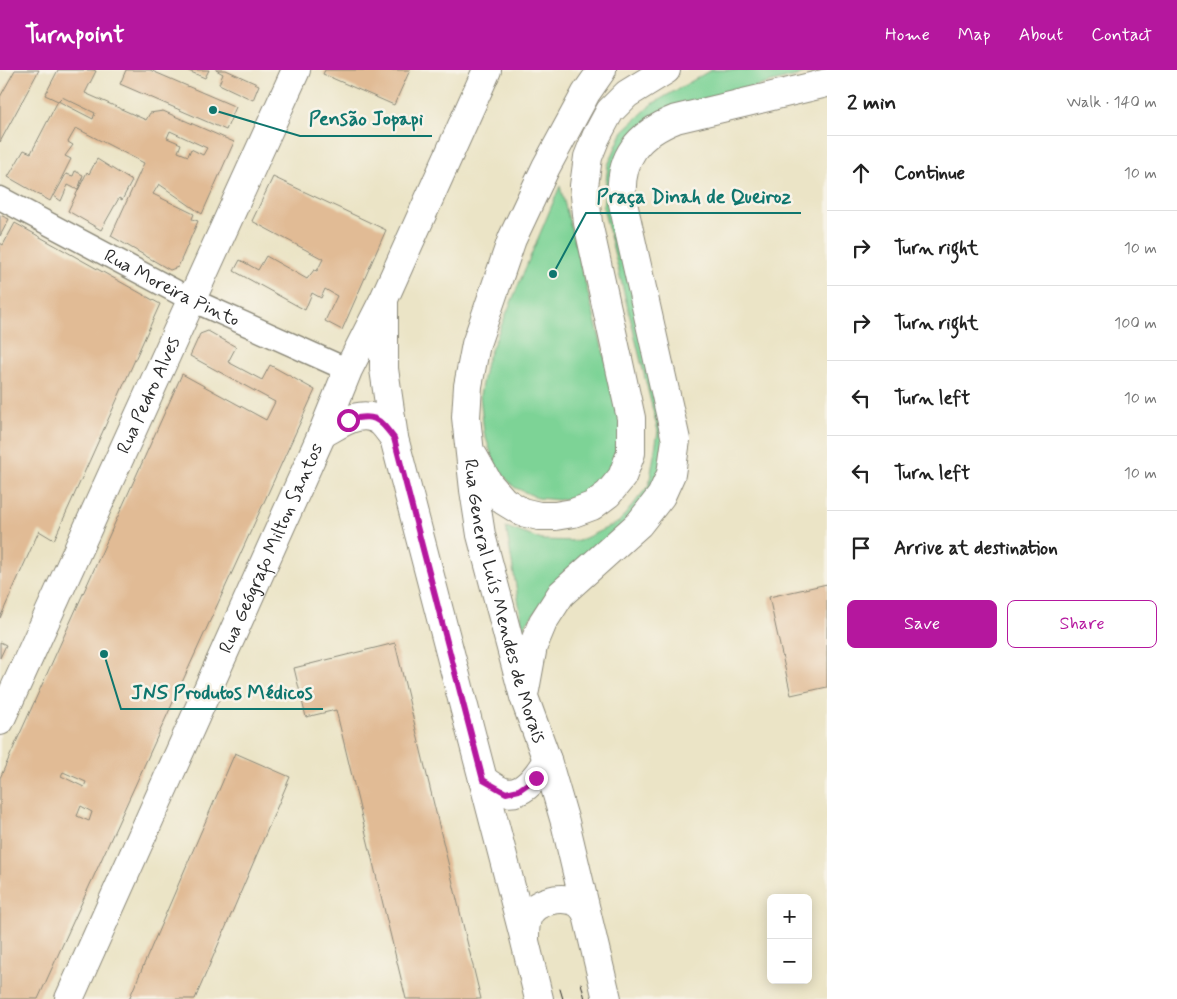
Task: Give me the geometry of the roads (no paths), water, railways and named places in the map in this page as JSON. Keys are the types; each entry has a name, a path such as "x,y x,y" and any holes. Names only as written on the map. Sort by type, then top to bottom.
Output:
{"main road":[{"name":"Rua Pedro Alves","path":"0,721 296,70"},
{"name":"Rua Geógrafo Milton Santos","path":"69,999 322,434 348,370 384,299 486,70"},
{"name":"Rua General Luís Mendes de Morais","path":"602,70 586,93 546,167 512,239 476,344 468,386 466,417 481,535 524,697 547,760 565,822 607,999"},
{"path":"470,449 489,484 504,501 522,512 539,516 556,516 592,506 608,494 622,478 631,453 631,418 588,223 584,186 588,157 610,111 627,94 666,70"},
{"path":"524,697 533,646 542,622 561,594 639,524 661,496 670,474 676,440 622,199 622,179 630,153 652,131 676,119 827,83"},
{"path":"384,299 384,369 394,438 539,999"},
{"path":"322,434 348,420 363,416 374,418 382,423 394,438"},
{"path":"483,780 506,793 519,790 536,778 547,760"},
{"path":"525,939 527,918 537,905 546,901 564,900 578,903 586,912"}],"street":[{"name":"Rua Moreira Pinto","path":"0,198 192,300 348,370"}],"tram line":[{"path":"581,983 585,999"},
{"path":"560,989 563,999"}],"place":[{"name":"Pensão Jopapi","path":"213,110"},
{"name":"Praça Dinah de Queiroz","path":"553,274"},
{"name":"JNS Produtos Médicos","path":"104,654"}]}
